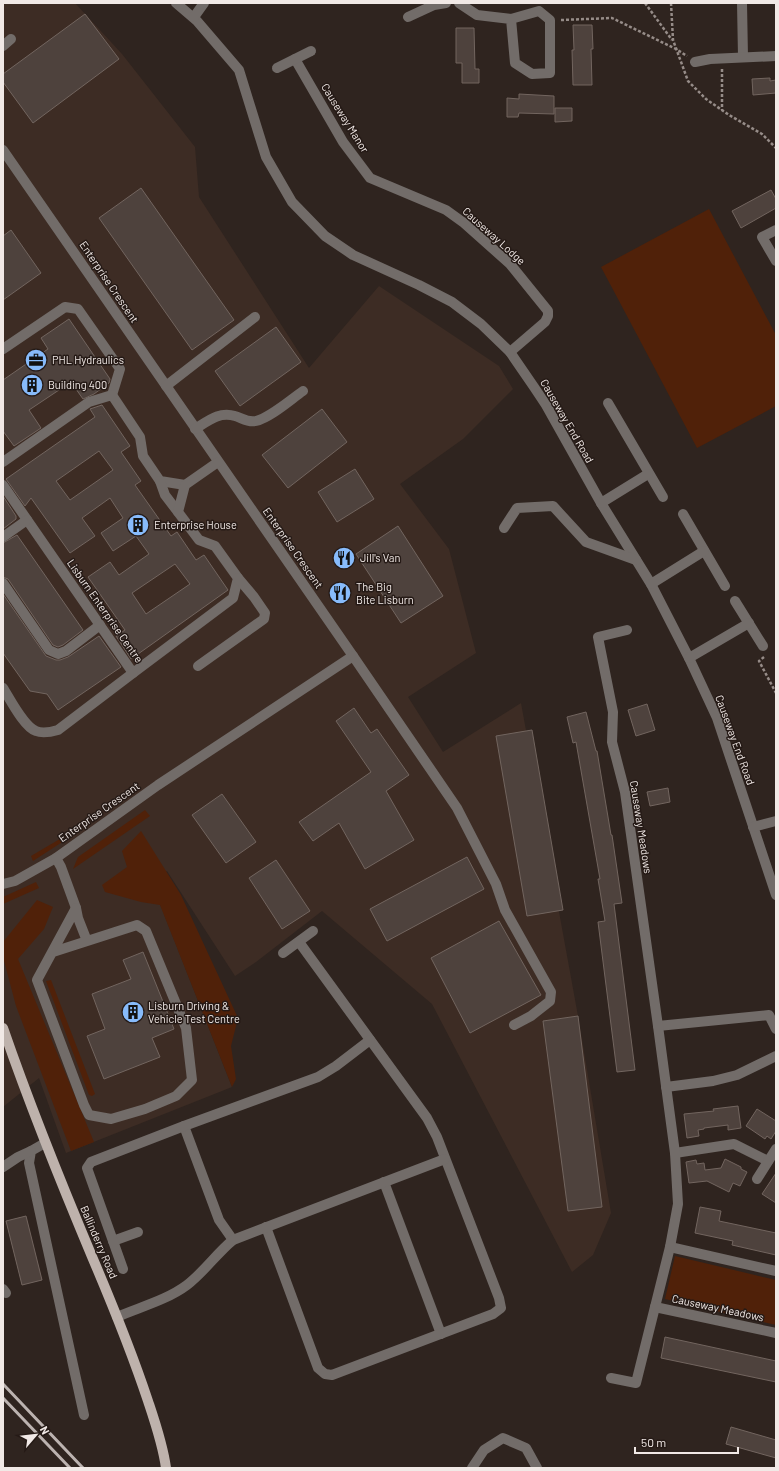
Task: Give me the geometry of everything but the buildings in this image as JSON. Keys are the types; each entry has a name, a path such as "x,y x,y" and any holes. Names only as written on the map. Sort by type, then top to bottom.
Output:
{"main road":[{"name":"Ballinderry Road","path":"3,1028 45,1143 140,1376 155,1423 166,1468"}],"street":[{"name":"Causeway End Road","path":"176,3 194,17 239,70 266,157 292,202 326,236 352,255 419,285 452,302 481,324 510,352 546,405 600,503 651,584 689,658 717,718 776,895"},
{"path":"194,17 204,3"},
{"path":"408,17 434,5 446,3"},
{"path":"459,3 477,15 511,19 539,11 550,20 550,73 532,74 515,63 511,19"},
{"path":"742,3 743,57"},
{"path":"3,46 11,38"},
{"path":"277,68 311,52"},
{"path":"695,62 722,58 776,56"},
{"name":"Causeway Manor","path":"295,59 343,142 370,178 424,202"},
{"name":"Enterprise Crescent","path":"3,150 352,656 158,785 56,858 15,881 3,884"},
{"name":"Causeway Lodge","path":"424,202 446,210 464,223 510,264 548,311 548,316 545,322 510,352"},
{"path":"776,230 762,237 776,261"},
{"path":"3,349 65,307 78,308 120,369 112,394"},
{"path":"166,386 255,317"},
{"path":"195,429 219,415 227,414 236,416 246,421 255,421 266,417 303,391"},
{"path":"3,462 89,402 112,394"},
{"path":"112,394 140,437 142,456 160,481 165,495 199,540 215,546 265,613 264,619 198,666"},
{"path":"608,403 648,474 663,497"},
{"path":"178,512 185,485 218,462"},
{"path":"600,503 648,474"},
{"path":"160,481 185,485"},
{"name":"Lisburn Enterprise Centre","path":"3,485 133,673 233,598 238,578"},
{"path":"504,528 517,508 553,506 586,542 636,560"},
{"path":"683,514 725,586"},
{"path":"3,537 27,520"},
{"path":"651,584 704,551"},
{"path":"3,583 49,650 58,654 66,651 100,625"},
{"path":"735,601 767,650"},
{"path":"689,658 749,623"},
{"name":"Causeway Meadows","path":"611,1378 636,1383 670,1247 678,1204 675,1153 625,792 612,742 613,712 598,638 627,630"},
{"path":"352,656 457,808 496,884 505,910 551,992 550,1001 531,1016 514,1025"},
{"path":"3,688 27,725 35,731 51,732 58,730 133,673"},
{"path":"753,827 776,821"},
{"path":"56,858 61,867 87,941"},
{"path":"53,952 137,925 146,931 186,1028 192,1080 176,1096 145,1109 111,1119 89,1114 84,1105 37,980 76,908"},
{"path":"283,953 313,931"},
{"path":"266,1227 318,1368 325,1374 332,1375 493,1314 501,1308 499,1298 437,1137 427,1118 299,942"},
{"path":"658,1026 769,1015 776,1029"},
{"path":"123,1269 87,1168 91,1162 318,1077 336,1066 370,1040"},
{"path":"666,1087 713,1081 737,1075 776,1056"},
{"path":"184,1126 219,1220 234,1240"},
{"path":"3,1167 18,1156 45,1143"},
{"path":"675,1153 734,1144 768,1161"},
{"path":"757,1179 776,1149"},
{"path":"31,1151 29,1163 84,1415"},
{"path":"117,1317 167,1296 187,1285 221,1250 234,1240 445,1159"},
{"path":"384,1182 441,1334"},
{"path":"113,1241 138,1232"},
{"path":"670,1247 776,1271"},
{"name":"Causeway Meadows","path":"655,1307 776,1333"},
{"path":"472,1468 484,1450 503,1438 526,1448 537,1468"}],"path":[{"path":"645,3 672,40 688,81 706,99 762,134 776,148"},
{"path":"671,3 672,40"},
{"path":"550,20 612,18 676,49 695,62"},
{"path":"722,58 722,110"},
{"path":"767,650 759,660 776,693"}],"shaded area":[{"path":"3,3 75,3 122,54 195,147 199,197 309,368 379,286 499,366 513,389 463,439 400,484 449,549 476,653 408,697 443,752 521,703 578,1016 611,1213 593,1255 572,1272 432,1004 322,911 256,962 235,976 167,871 151,881 232,1087 66,1153 39,1078 3,1107"},
{"path":"709,209 776,335 776,406 697,448 601,267"},
{"path":"145,810 150,816 73,869 78,857"},
{"path":"141,831 181,895 238,1018 231,1046 236,1079 232,1087 160,905 141,902 105,892 102,885 127,867 122,851"},
{"path":"70,833 70,837 33,861 31,856"},
{"path":"36,882 39,888 3,904 3,897"},
{"path":"37,900 53,907 44,929 18,959 94,1142 71,1151 16,1006 3,957 3,942"},
{"path":"51,980 95,1094 92,1096 89,1095 46,981"},
{"path":"675,1256 776,1280 776,1325 665,1299"}],"railway":[{"path":"3,1384 83,1468"},
{"path":"3,1398 70,1468"}],"place":[{"name":"PHL Hydraulics","path":"36,360"},
{"name":"Building 400","path":"32,385"},
{"name":"Enterprise House","path":"138,525"},
{"name":"Jill's Van","path":"344,558"},
{"name":"The Big Bite Lisburn","path":"340,593"},
{"name":"Lisburn Driving & Vehicle Test Centre","path":"133,1012"}]}
